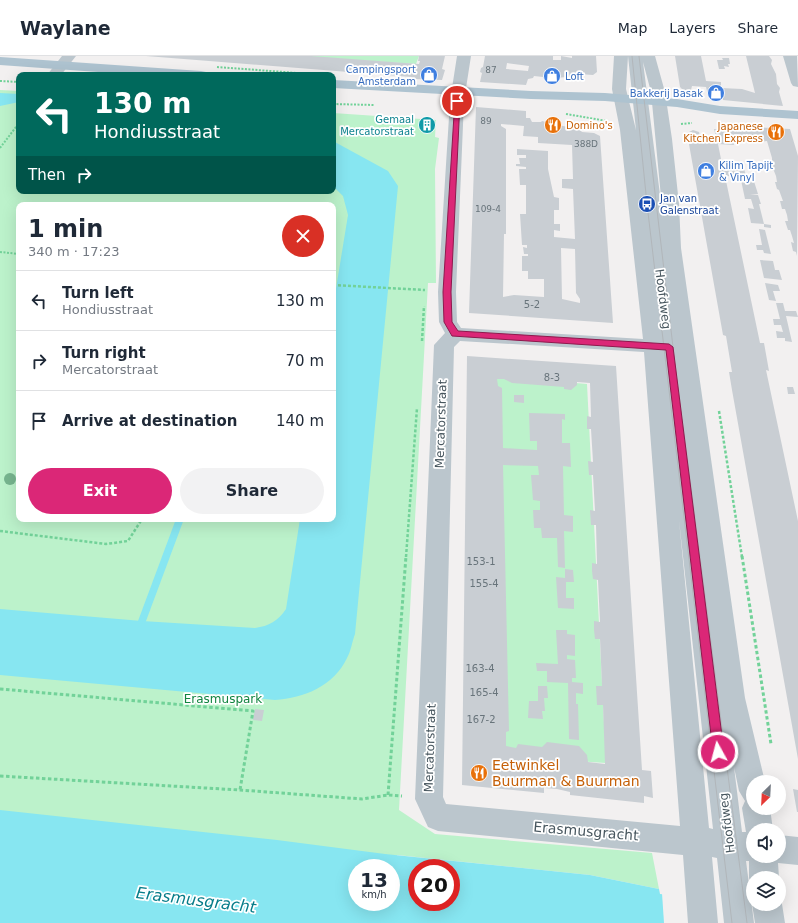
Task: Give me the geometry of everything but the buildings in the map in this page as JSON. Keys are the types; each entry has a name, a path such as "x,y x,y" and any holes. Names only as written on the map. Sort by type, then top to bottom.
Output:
{"main road":[{"path":"0,61 60,67 148,72"},
{"path":"0,68 60,67 88,72"},
{"path":"336,84 798,122"},
{"path":"336,89 458,93"},
{"path":"650,109 720,110 798,115"}],"street":[{"path":"464,56 458,93 447,292 448,322 455,334 669,347"},
{"name":"Hoofdweg","path":"621,56 619,89 650,109"},
{"name":"Hoofdweg","path":"635,56 650,109"},
{"name":"Hoofdweg","path":"648,56 650,109 669,347 695,841 701,910"},
{"path":"790,56 798,83"},
{"name":"Mercatorstraat","path":"429,799 444,345 455,334"},
{"name":"Hoofdweg","path":"669,347 732,698 749,775"},
{"name":"Hoofdweg","path":"669,347 741,846 737,912"},
{"name":"Erasmusgracht","path":"429,799 438,817 741,846"},
{"path":"786,849 798,851"},
{"path":"769,911 770,923"}],"path":[{"path":"0,81 16,82"},
{"path":"0,148 16,127"},
{"path":"0,252 16,254"},
{"path":"425,297 426,282"},
{"path":"336,285 425,290"},
{"path":"422,348 424,304"},
{"path":"388,795 417,404"},
{"path":"718,405 772,751"},
{"path":"0,531 106,544 128,541 140,522"},
{"path":"0,689 253,711 240,790"},
{"path":"0,776 240,790 362,799 388,795 429,799"}],"green space":[{"path":"297,56 419,56 416,64"},
{"name":"Erasmuspark","path":"0,90 16,91 16,194 336,194 336,113 436,120 435,137 439,138 435,169 436,283 428,283 399,810 435,834 652,853 659,889 590,875 460,862 460,859 436,859 397,855 396,859 348,859 348,868 0,849"},
{"path":"496,376 587,384 606,763 501,756"}],"water":[{"path":"0,93 16,94 16,103 0,106"},
{"path":"336,143 388,171 398,186 355,634 348,655 341,668 326,683 317,689 297,697 275,700 0,675 0,609 142,621 255,628 265,626 273,622 280,617 286,609 300,522 336,522 336,289 348,215 343,196 336,189"},
{"path":"0,810 277,840 434,859 408,859 408,911 460,911 460,862 590,875 659,889 660,894 746,903 746,911 786,911 786,908 798,909 798,923 0,923"}],"pier":[{"path":"662,893 746,902 746,911 786,911 786,907 798,908 798,923 664,923"}],"waterway":[{"path":"142,621 179,522"}],"tram line":[{"path":"632,56 647,204 732,923"},
{"path":"639,56 673,347 747,923"}],"place":[{"name":"Campingsport Amsterdam","path":"429,75"},
{"name":"Loft","path":"552,76"},
{"name":"Bakkerij Basak","path":"716,93"},
{"name":"Gemaal Mercatorstraat","path":"427,125"},
{"name":"Domino's","path":"553,125"},
{"name":"Japanese Kitchen Express","path":"776,132"},
{"name":"Kilim Tapijt & Vinyl","path":"706,171"},
{"name":"Jan van Galenstraat","path":"647,204"},
{"name":"Eetwinkel Buurman & Buurman","path":"479,773"}],"route":[{"path":"457,101 447,292 448,322 455,334 669,347 718,752"}]}
